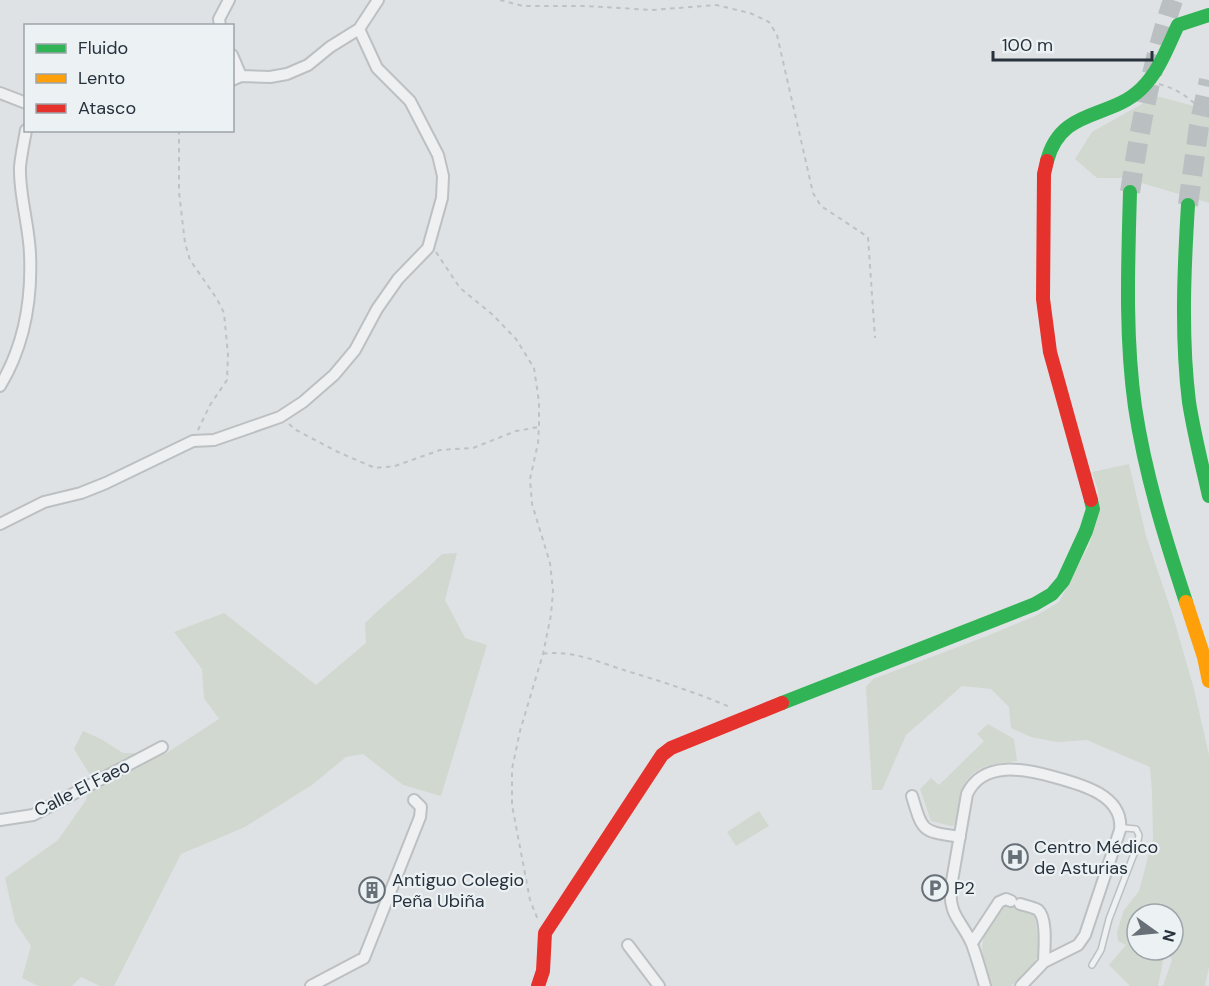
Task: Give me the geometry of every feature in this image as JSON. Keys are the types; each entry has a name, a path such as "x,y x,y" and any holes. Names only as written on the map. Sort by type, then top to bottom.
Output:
{"main road":[{"path":"538,986 543,971 545,933 662,755 671,748 1035,604 1052,594 1063,581 1094,509 1050,352 1043,299 1044,174 1050,150 1068,125 1123,101 1141,89 1157,68 1178,25 1209,15"},
{"path":"1130,192 1126,298 1134,406 1146,470 1204,657 1209,681"},
{"path":"1188,205 1184,280 1188,389 1198,450 1209,496"}],"street":[{"path":"220,24 219,19 229,0"},
{"path":"237,78 287,74 308,65 330,47 359,29 378,0"},
{"path":"0,524 44,502 81,493 106,483 194,441 214,440 280,417 303,402 334,375 355,350 377,309 398,279 428,248 442,198 442,176 438,155 410,101 377,68 359,29"},
{"path":"0,93 24,102"},
{"path":"0,386 8,372 22,335 28,302 30,253 20,168 26,132"},
{"name":"Calle El Faeo","path":"0,820 33,815 162,747"},
{"path":"985,986 972,943 954,915 950,900 968,794 972,784 982,776 997,771 1016,769 1034,771 1088,786 1119,813 1120,830 1085,935 1078,945 1044,962 1021,986"},
{"path":"912,796 920,823 926,830 960,837"},
{"path":"311,986 364,958 420,818 420,807 414,800"},
{"path":"972,943 999,902 1006,899 1036,909 1042,915 1045,939 1044,962"},
{"path":"628,945 659,986"}],"lane":[{"path":"1092,965 1101,950 1109,919 1137,846 1139,836 1136,829 1120,830"}],"path":[{"path":"501,0 523,6 586,6 652,10 716,5 742,10 769,22 777,36 813,193 821,206 868,237 875,338"},
{"path":"1147,81 1181,92 1198,105 1209,120"},
{"path":"179,132 179,192 185,243 190,260 224,313 228,355 227,380 210,405 194,441"},
{"path":"428,248 437,252 460,288 493,315 516,339 534,368 539,402 539,427 530,479 532,504 550,563 553,591 543,654 520,731 512,770 512,806 530,900 545,933"},
{"path":"280,417 296,430 375,468 395,466 440,450 473,448 516,431 539,427"},
{"path":"543,654 556,652 591,660 707,698 750,715"}],"shaded area":[{"path":"1156,96 1209,110 1209,203 1125,178 1097,178 1075,159 1092,132"},
{"path":"1129,464 1146,536 1173,616 1194,689 1209,755 1209,967 1205,986 1163,986 1171,962 1185,962 1185,902 1130,902 1139,891 1153,838 1150,767 1087,740 1057,742 1031,737 1011,728 1009,707 991,689 962,686 906,735 882,790 872,790 866,687 873,679 987,636 1037,615 1059,602 1089,545 1100,511 1098,490 1092,472"},
{"path":"457,553 445,600 465,638 487,645 441,796 403,785 363,754 346,757 312,785 245,827 181,854 114,986 100,986 81,977 72,986 38,986 22,978 31,946 15,922 5,878 58,840 86,800 90,775 74,749 83,731 123,753 165,754 219,719 204,698 202,669 174,632 224,613 316,685 366,643 365,623 442,554"},
{"path":"988,724 1014,739 1017,761 988,766 980,769 968,779 954,825 931,821 920,789 931,778 939,785 984,741 977,734"},
{"path":"759,811 769,826 736,846 727,832"},
{"path":"1003,906 1020,908 1035,915 1038,956 1032,967 1011,986 991,986 982,946 986,931"},
{"path":"1124,910 1125,944 1118,941 1117,932"},
{"path":"1125,946 1125,962 1163,962 1158,986 1130,986 1109,965"}],"tunnel":[{"path":"1130,192 1147,95 1173,0"},
{"path":"1188,205 1199,126 1209,80"}],"traffic: fast":[{"path":"1047,161 1054,144 1063,131 1087,116 1115,106 1141,89 1158,67 1178,25 1209,15"},
{"path":"1130,192 1128,327 1135,407 1150,481 1186,602"},
{"path":"1188,205 1184,304 1186,378 1193,426 1209,496"},
{"path":"782,703 1035,604 1052,594 1063,581 1086,531 1093,509 1091,500"}],"traffic: slow":[{"path":"1186,602 1204,657 1209,681"}],"traffic: jam":[{"path":"1047,161 1044,174 1043,299 1050,352 1091,500"},
{"path":"538,986 543,971 545,933 662,755 671,748 782,703"}],"place":[{"name":"Centro Médico de Asturias","path":"1015,857"},
{"name":"P2","path":"935,888"},
{"name":"Antiguo Colegio Peña Ubiña","path":"372,890"}]}
